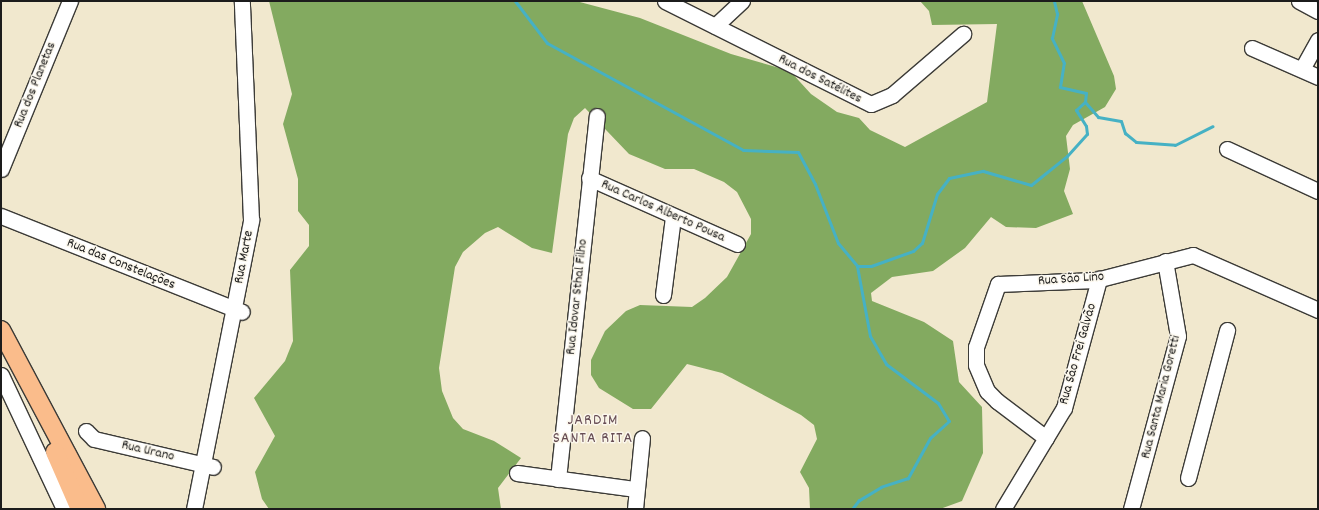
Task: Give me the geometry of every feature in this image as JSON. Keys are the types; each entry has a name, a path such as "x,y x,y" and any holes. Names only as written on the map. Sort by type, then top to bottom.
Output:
{"main road":[{"path":"1,330 96,509"},
{"path":"1,342 39,413 80,509"}],"street":[{"name":"Rua dos Planetas","path":"1,169 70,1"},
{"name":"Rua Marte","path":"238,310 251,220 242,1"},
{"name":"Rua Marte","path":"204,509 208,465 238,310 259,220 250,1"},
{"name":"Rua dos Satélites","path":"664,1 871,104 892,95 962,34"},
{"path":"715,26 742,1"},
{"path":"1299,1 1318,11"},
{"path":"1302,69 1318,40"},
{"path":"1252,48 1318,77"},
{"name":"Rua Idovar Sthal Filho","path":"558,479 596,116"},
{"path":"1227,150 1318,191"},
{"name":"Rua Carlos Alberto Pousa","path":"590,178 673,217 737,244"},
{"name":"Rua das Constelações","path":"1,216 238,310"},
{"path":"662,295 673,217"},
{"name":"Rua São Lino","path":"1046,438 997,401 981,378 976,347 993,290 1005,282 1099,279 1165,261 1193,256 1205,258 1318,310"},
{"name":"Rua Santa Maria Goretti","path":"1131,509 1178,336 1165,261"},
{"name":"Rua São Frei Galvão","path":"1003,509 1064,408 1099,279"},
{"path":"1188,478 1227,330"},
{"path":"1,375 64,509"},
{"name":"Rua Urano","path":"86,431 94,439 208,465"},
{"path":"635,509 642,438"},
{"name":"Rua Marte","path":"194,509 208,465"},
{"path":"518,473 636,490"}],"green space":[{"path":"269,1 576,1 640,18 731,54 790,71 811,94 837,112 859,118 870,130 905,147 987,102 997,24 932,25 929,11 920,1 1082,1 1114,76 1116,89 1105,107 1073,125 1066,136 1070,169 1064,191 1073,214 1036,228 1006,227 991,217 965,248 933,271 892,277 871,293 872,301 924,322 953,341 959,382 982,407 983,453 962,501 940,509 810,509 809,488 800,472 817,439 814,425 801,415 722,373 687,364 651,409 633,409 599,388 591,375 591,360 605,331 626,311 640,305 692,307 705,298 727,277 751,234 751,219 737,192 724,182 694,169 665,169 629,154 585,108 574,118 568,134 552,253 532,248 498,227 485,233 463,252 455,267 439,368 442,391 453,418 463,429 494,441 521,458 498,488 501,509 269,509 262,499 255,472 275,436 254,398 285,361 293,341 290,270 309,246 309,225 298,211 298,179 283,124 292,94"}],"waterway":[{"path":"515,1 547,43 743,150 798,152 815,184 838,243 857,266 870,336 886,364 938,403 949,421 930,438 908,478 881,487 859,500 852,509"},
{"path":"857,266 871,266 913,251 922,243 937,194 949,178 983,171 1031,185 1067,156 1087,134 1086,126 1076,110 1085,102 1086,93 1060,87 1064,63 1052,38 1057,14 1054,1"},
{"path":"1085,102 1098,117 1121,121 1125,133 1136,142 1175,145 1213,126"}],"district":[{"name":"JARDIM SANTA RITA","path":"593,430"}]}
